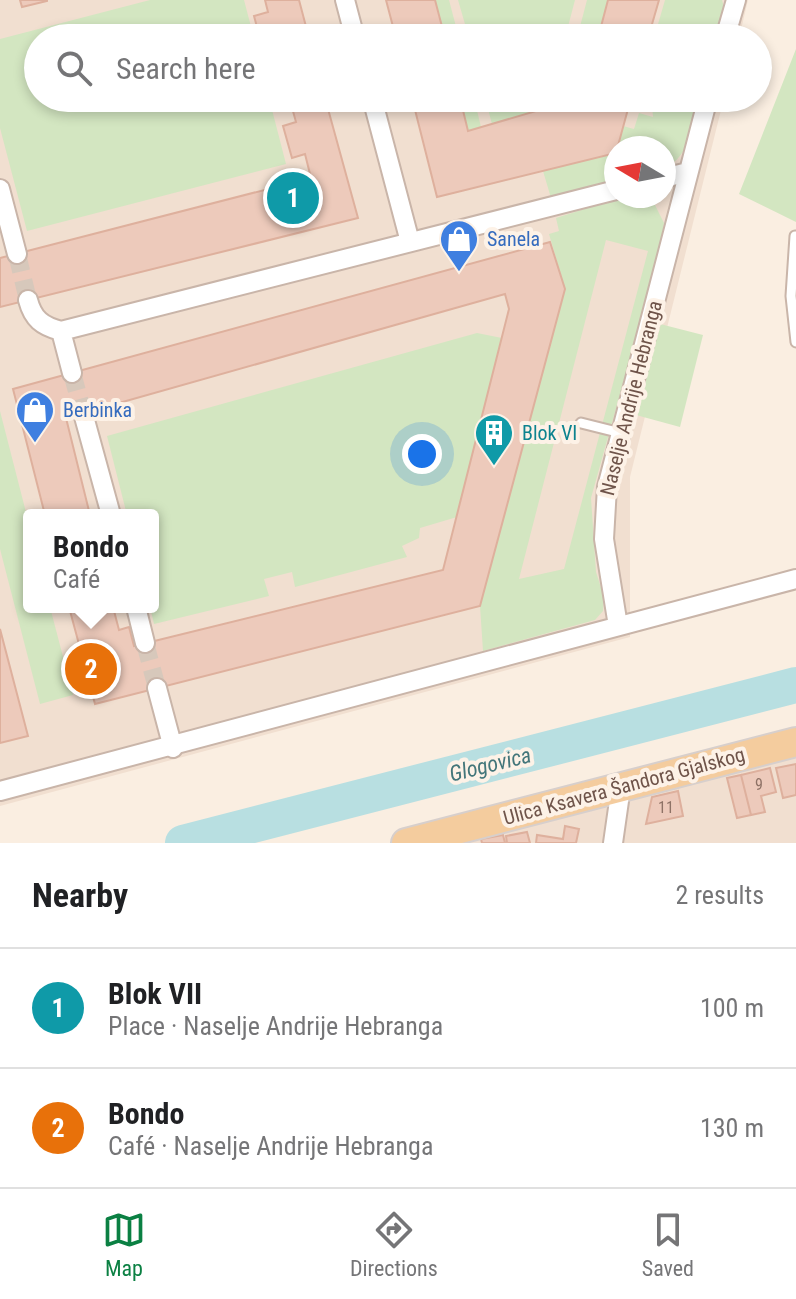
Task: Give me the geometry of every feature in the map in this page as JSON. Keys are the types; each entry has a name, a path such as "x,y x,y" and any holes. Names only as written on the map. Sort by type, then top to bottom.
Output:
{"main road":[{"name":"Ulica Ksavera Šandora Gjalskog","path":"406,843 796,742"}],"street":[{"path":"345,0 351,24"},
{"path":"729,24 736,0"},
{"path":"376,112 410,242"},
{"name":"Naselje Andrije Hebranga","path":"618,626 604,515 621,433 704,112"},
{"path":"676,175 688,172"},
{"path":"0,189 17,254"},
{"path":"28,300 32,314 44,326 61,331 604,193"},
{"path":"61,331 72,373"},
{"path":"83,413 109,509"},
{"path":"0,791 173,748 796,579"},
{"path":"138,613 145,643"},
{"path":"157,688 173,748"},
{"path":"613,843 621,787"}],"lane":[{"path":"795,236 791,296 796,342"},
{"path":"581,423 621,433"}],"shaded area":[{"path":"0,0 748,0 742,24 24,24 24,112 721,112 630,477 630,637 0,806"},
{"path":"796,751 796,843 443,843"}],"green space":[{"path":"150,0 244,0 250,24 58,24"},
{"path":"435,0 449,0 455,24 441,24"},
{"path":"458,0 575,0 569,24 465,24"},
{"path":"587,0 608,0 602,24 581,24"},
{"path":"665,0 722,0 725,11 721,24 658,24"},
{"path":"24,33 24,112 273,112 286,164 27,231 0,128 0,39"},
{"path":"796,49 796,222 739,194"},
{"path":"463,112 477,112 481,127 468,131"},
{"path":"489,112 533,112 492,124"},
{"path":"653,112 697,112 685,148 676,160 676,136 620,136 623,126 634,129 639,113 653,117"},
{"path":"604,156 604,183 551,198 543,171"},
{"path":"604,203 604,208 656,208 664,223 658,258 591,498 596,572 604,597 603,611 595,620 483,651 480,606 565,289 549,234 559,231 556,218","holes":["606,240 648,251 564,569 519,579"]},
{"path":"660,324 703,335 680,427 636,415"},
{"path":"477,333 502,338 457,517 420,528 419,538 402,546 407,557 295,587 292,572 264,579 269,596 154,624 151,613 159,613 159,509 125,509 107,436"},
{"path":"0,411 25,509 23,613 52,613 73,695 40,704 0,549"}],"building":[{"path":"20,0 47,0 47,1 22,7"},
{"path":"265,0 299,0 305,24 256,24 254,16 268,12"},
{"path":"386,0 435,0 441,24 392,24"},
{"path":"608,0 659,0 652,24 602,24"},
{"path":"293,112 329,112 358,218 0,307 0,258 311,178 305,154 292,158 283,126 296,122"},
{"path":"416,112 463,112 468,131 532,112 627,112 621,136 604,136 604,156 437,197"},
{"name":"Blok VI","path":"550,242 565,289 480,606 95,704 71,613 115,613 119,630 129,627 134,646 443,570 509,309 505,294 66,418 89,509 43,509 13,389"},
{"path":"0,629 28,736 0,743"},
{"path":"796,764 796,795 783,798 776,768"},
{"path":"770,768 776,792 761,796 765,812 751,815 741,775"},
{"path":"741,775 751,815 737,818 727,778"},
{"path":"678,791 683,816 646,824 652,797"},
{"path":"565,826 579,829 576,843 536,843 537,835 563,839"},
{"path":"527,832 530,843 507,843 506,836"},
{"path":"503,835 505,843 482,843 481,839"}],"waterway":[{"name":"Glogovica","path":"183,843 796,685"}],"tunnel":[{"path":"17,254 28,300"},
{"path":"72,373 83,413"},
{"path":"145,643 157,688"}],"place":[{"name":"Blok VII","path":"293,198"},
{"name":"Sanela","path":"459,273"},
{"name":"Berbinka","path":"35,444"},
{"name":"Blok VI","path":"494,467"},
{"name":"Bondo","path":"91,669"}]}
